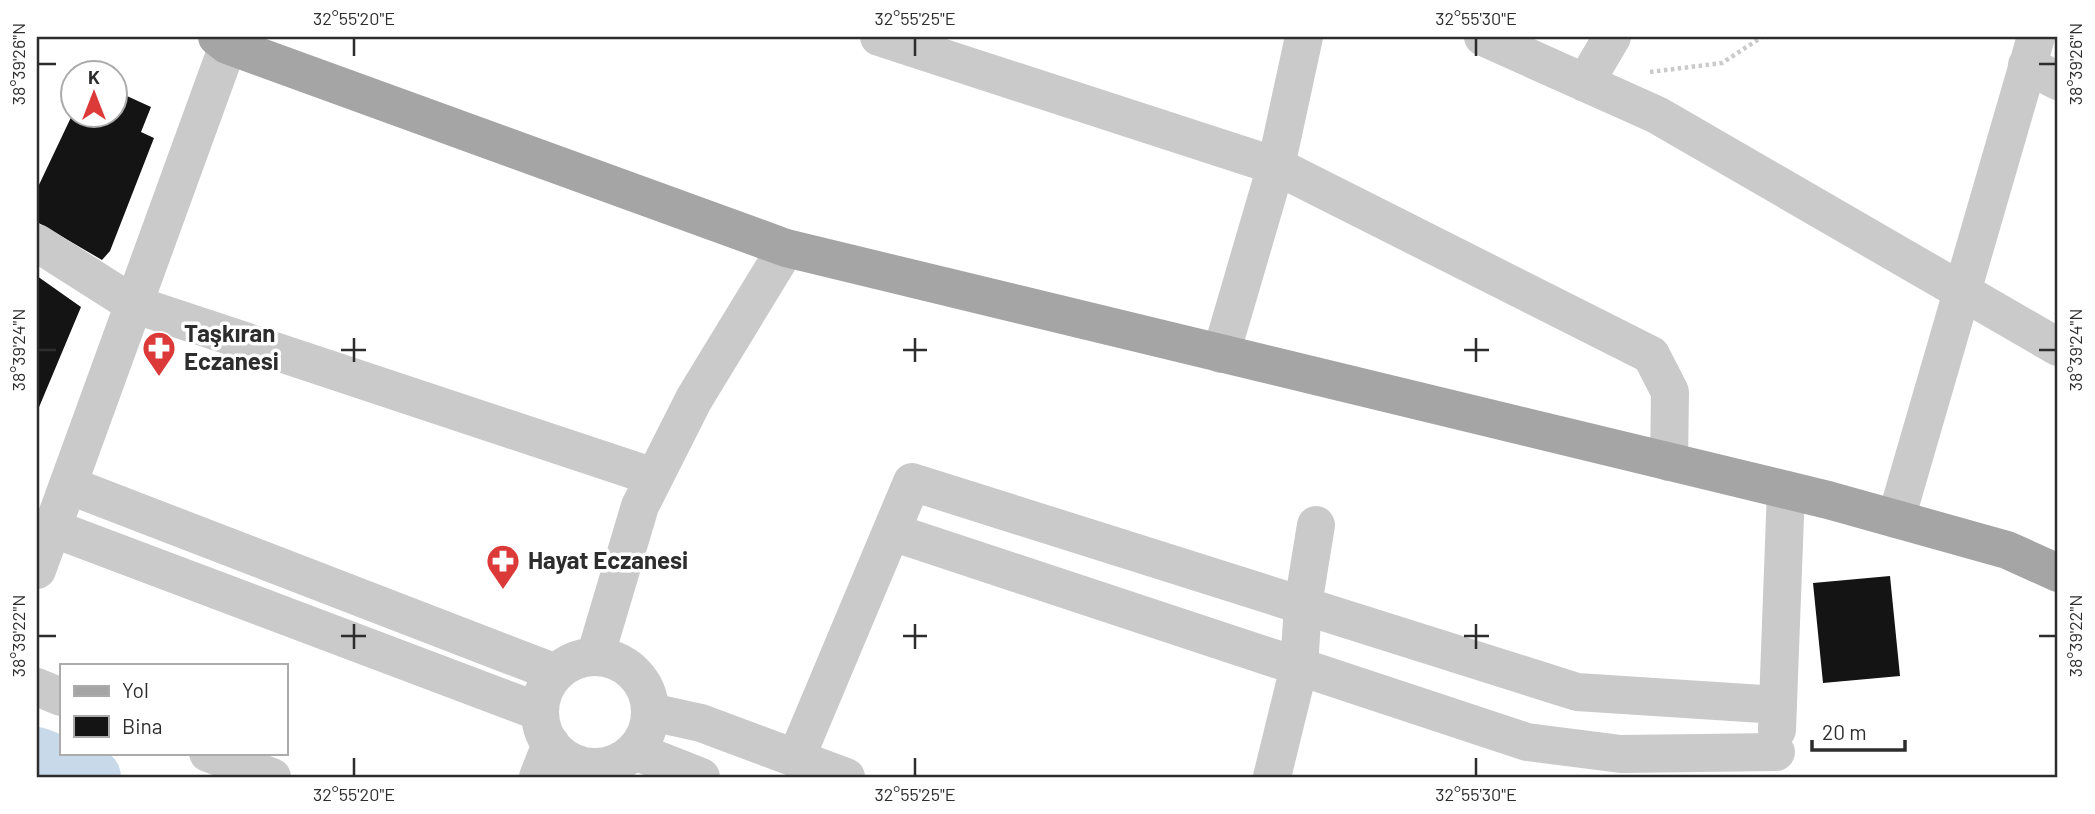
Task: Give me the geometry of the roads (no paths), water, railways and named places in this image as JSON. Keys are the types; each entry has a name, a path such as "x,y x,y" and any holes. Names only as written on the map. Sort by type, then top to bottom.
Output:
{"main road":[{"path":"225,40 786,248 1786,490 2007,550 2058,573"}],"street":[{"path":"879,37 1276,166 1651,355 1670,392 1669,462"},
{"path":"1221,354 1276,166 1304,37"},
{"path":"1483,37 1598,60 1657,115 1960,293 2058,347"},
{"path":"37,570 54,501 133,304 225,40"},
{"path":"1896,519 1960,293 2040,61"},
{"path":"37,243 133,304 654,477"},
{"path":"595,657 640,506 694,399 786,248"},
{"path":"796,758 912,482 1577,692 1778,705"},
{"path":"892,532 1527,742 1621,754 1775,764 1786,490"},
{"path":"54,501 556,673"},
{"path":"54,501 543,744 574,763 595,768 621,764 701,777"},
{"path":"1272,777 1299,667 1303,605 1316,525"},
{"path":"543,744 544,691 556,673 574,661 595,657 616,661 635,673 647,691 651,712 647,733 621,764"},
{"path":"37,687 60,697"},
{"path":"651,712 701,723 846,777"},
{"path":"211,754 272,777"}],"waterway":[{"path":"37,755 93,777"}],"place":[{"name":"Taşkıran Eczanesi","path":"159,378"},
{"name":"Hayat Eczanesi","path":"503,591"}]}
